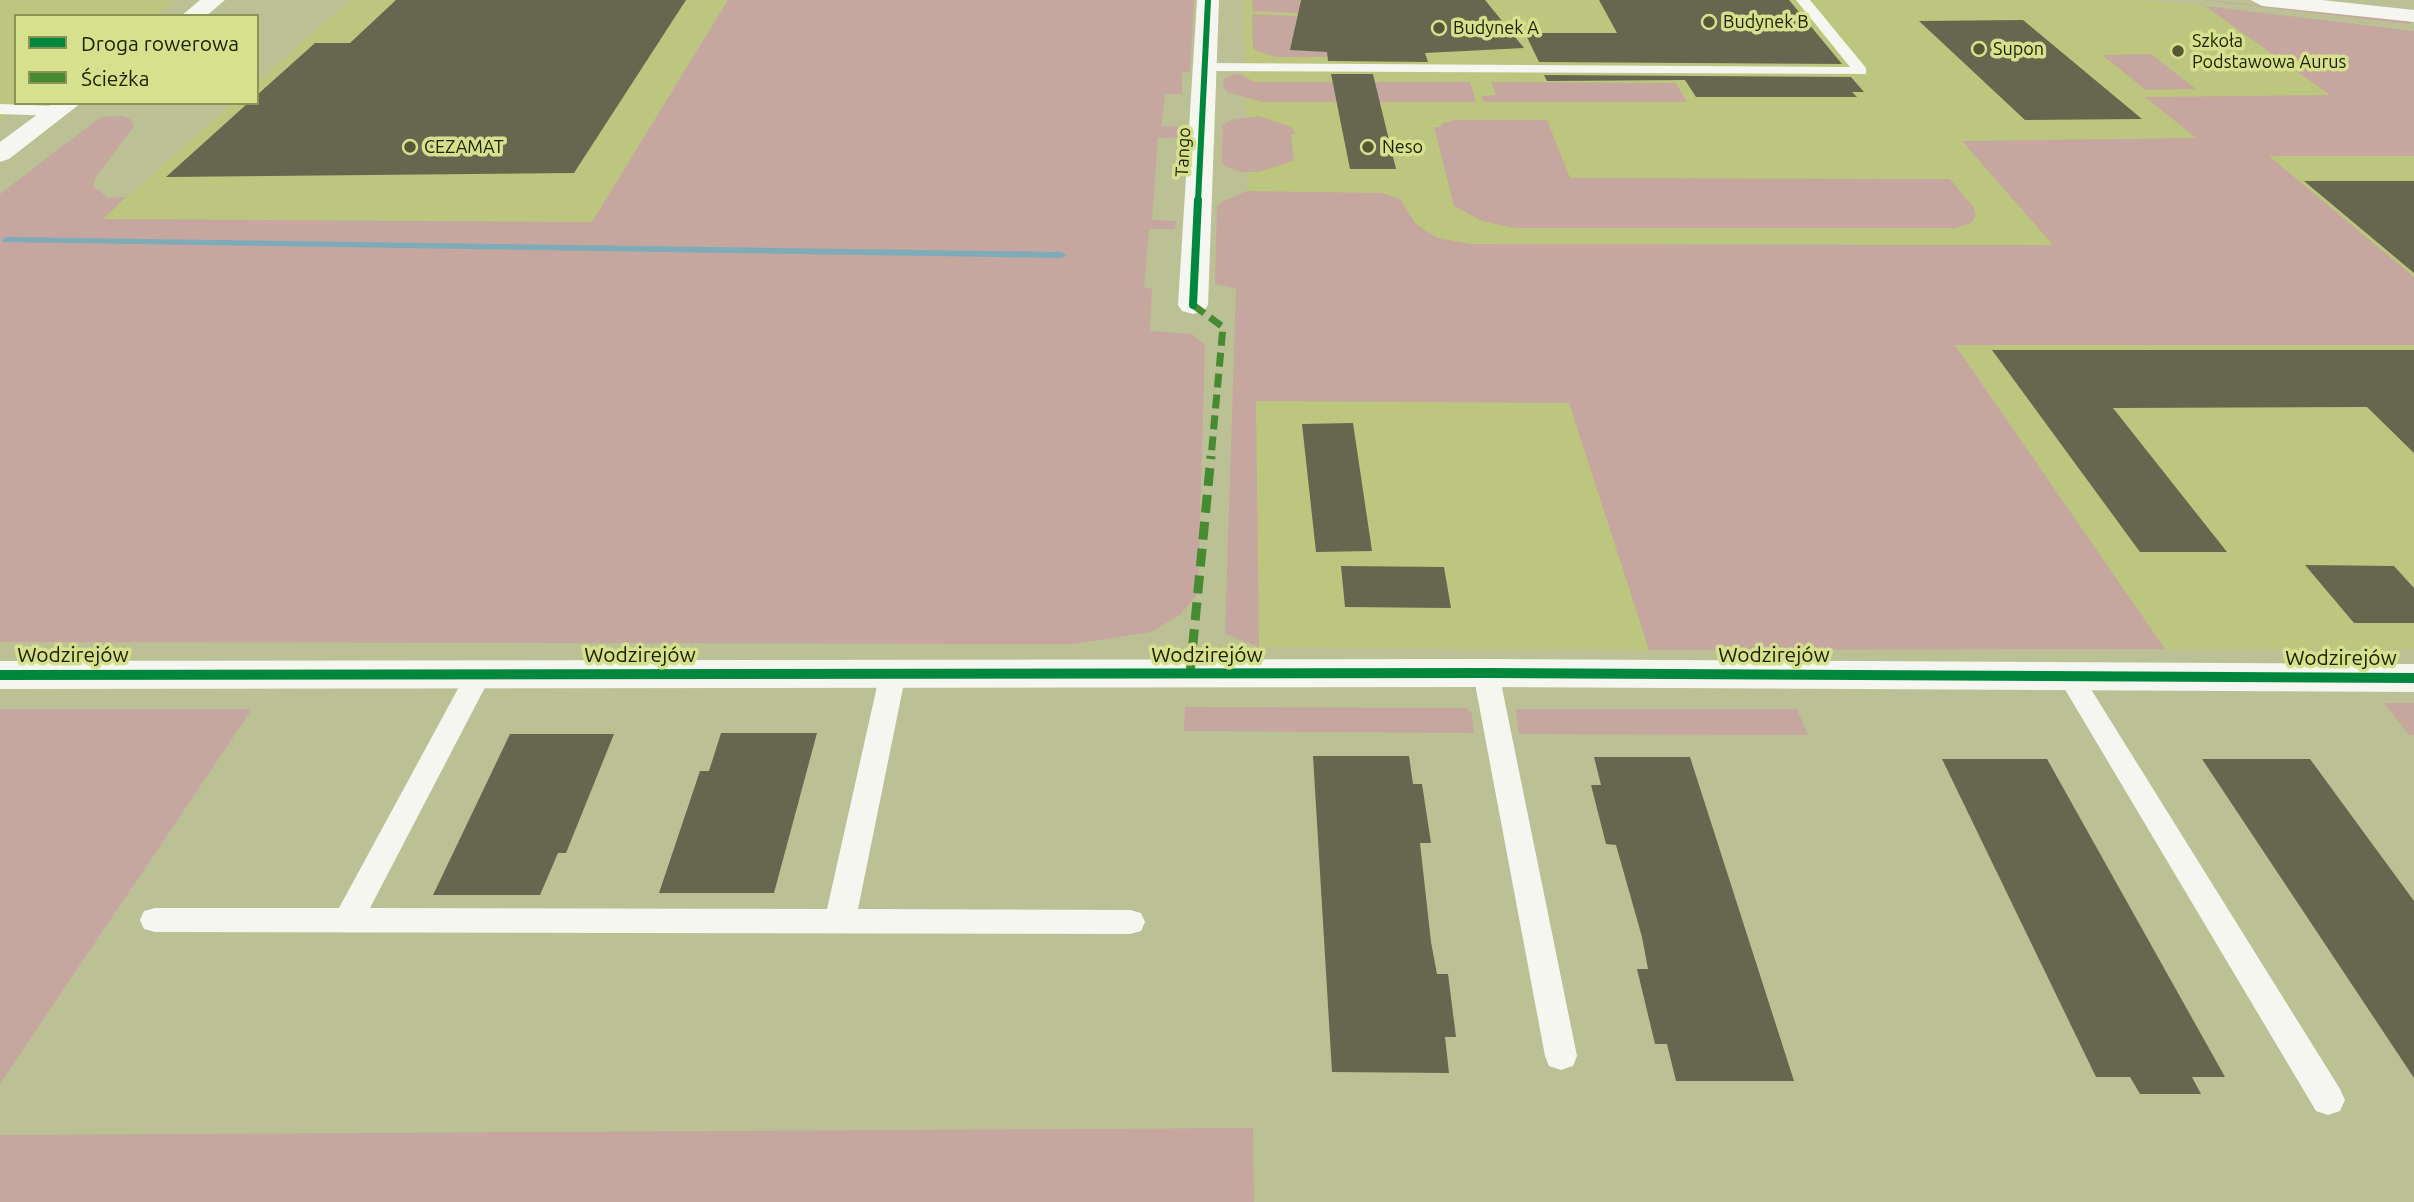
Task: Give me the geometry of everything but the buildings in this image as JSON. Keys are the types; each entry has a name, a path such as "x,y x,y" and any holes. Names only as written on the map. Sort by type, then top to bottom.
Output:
{"street":[{"path":"195,14 214,0"},
{"name":"Tango","path":"1192,305 1208,0"},
{"path":"2262,0 2414,16"},
{"path":"2380,0 2414,4"},
{"path":"0,154 64,107"},
{"name":"Wodzirejów","path":"0,675 1486,673 2414,678"}],"lane":[{"path":"1205,67 1861,71 1803,0"},
{"path":"0,109 64,107"},
{"path":"840,922 893,673"},
{"path":"1486,673 1561,1056"},
{"path":"348,921 479,674"},
{"path":"2070,676 2328,1100"},
{"path":"155,920 1130,922"}],"path":[{"path":"1274,13 1284,14"}],"shaded area":[{"path":"0,0 176,0 156,14 14,14 14,105 22,105 0,120"},
{"name":"CEZAMAT","path":"351,0 727,0 592,222 102,219 231,105 259,105 259,80"},
{"path":"728,0 1194,0 1190,72 1182,73 1182,94 1165,94 1161,126 1182,127 1182,137 1158,138 1152,220 1176,221 1175,229 1149,229 1144,287 1152,289 1150,331 1192,334 1205,345 1198,593 1181,614 1151,632 1073,644 0,642 0,194 101,117 123,116 130,119 134,126 96,177 93,186 109,198 126,197 103,219 592,222"},
{"path":"1244,0 2141,0 2205,6 2332,95 2146,98 2198,138 1963,142 2143,346 2414,345 2414,649 2165,649 1966,360 1251,344"},
{"path":"1252,0 1300,0 1298,13 1253,11"},
{"path":"2202,0 2207,0 2411,21 2410,24"},
{"path":"2205,6 2414,31 2414,156 2269,156 2414,277 2414,345 1955,345 2165,649 1649,650 1569,403 1256,401 1259,647 1225,634 1236,288 1215,284 1217,206 1224,201 1247,191 1382,193 1400,199 1415,223 1438,238 1470,244 2053,245 1962,141 2196,138 2145,97 2330,95"},
{"path":"1252,14 1297,16 1291,50 1334,52 1325,57 1275,57 1253,49"},
{"path":"2151,54 2196,89 2146,90 2102,55"},
{"path":"1234,74 1254,82 1470,82 1476,102 1262,102 1227,92 1223,87 1224,79"},
{"path":"1491,82 1676,83 1687,102 1484,102 1481,96 1496,95"},
{"path":"1259,116 1291,127 1296,134 1291,134 1294,161 1258,172 1242,172 1225,166 1222,160 1223,125 1231,120"},
{"path":"1454,120 1547,120 1570,178 1950,179 1974,208 1976,216 1971,223 1956,228 1514,228 1482,221 1454,206 1434,127 1441,127 1441,124"},
{"path":"2268,156 2414,156 2414,277 2343,218"},
{"path":"1255,401 1570,403 1649,650 1259,647"},
{"path":"2384,703 2414,703 2414,735 2409,735"},
{"path":"1185,707 1467,708 1472,714 1474,733 1184,731"},
{"path":"0,709 252,709 0,1084"},
{"path":"1516,709 1797,709 1808,735 1519,734"},
{"path":"1253,1128 1254,1202 0,1202 0,1135"}],"waterway":[{"path":"7,240 1061,255"}],"marked path":[{"path":"1190,674 1223,327 1193,305"}],"cycle path":[{"path":"1193,305 1208,0"},
{"path":"0,675 1486,673 2414,678"}],"place":[{"name":"Budynek B","path":"1709,22"},
{"name":"Budynek A","path":"1439,28"},
{"name":"Supon","path":"1979,49"},
{"name":"Szkoła Podstawowa Aurus","path":"2178,51"},
{"name":"CEZAMAT","path":"410,147"},
{"name":"Neso","path":"1368,147"}]}
